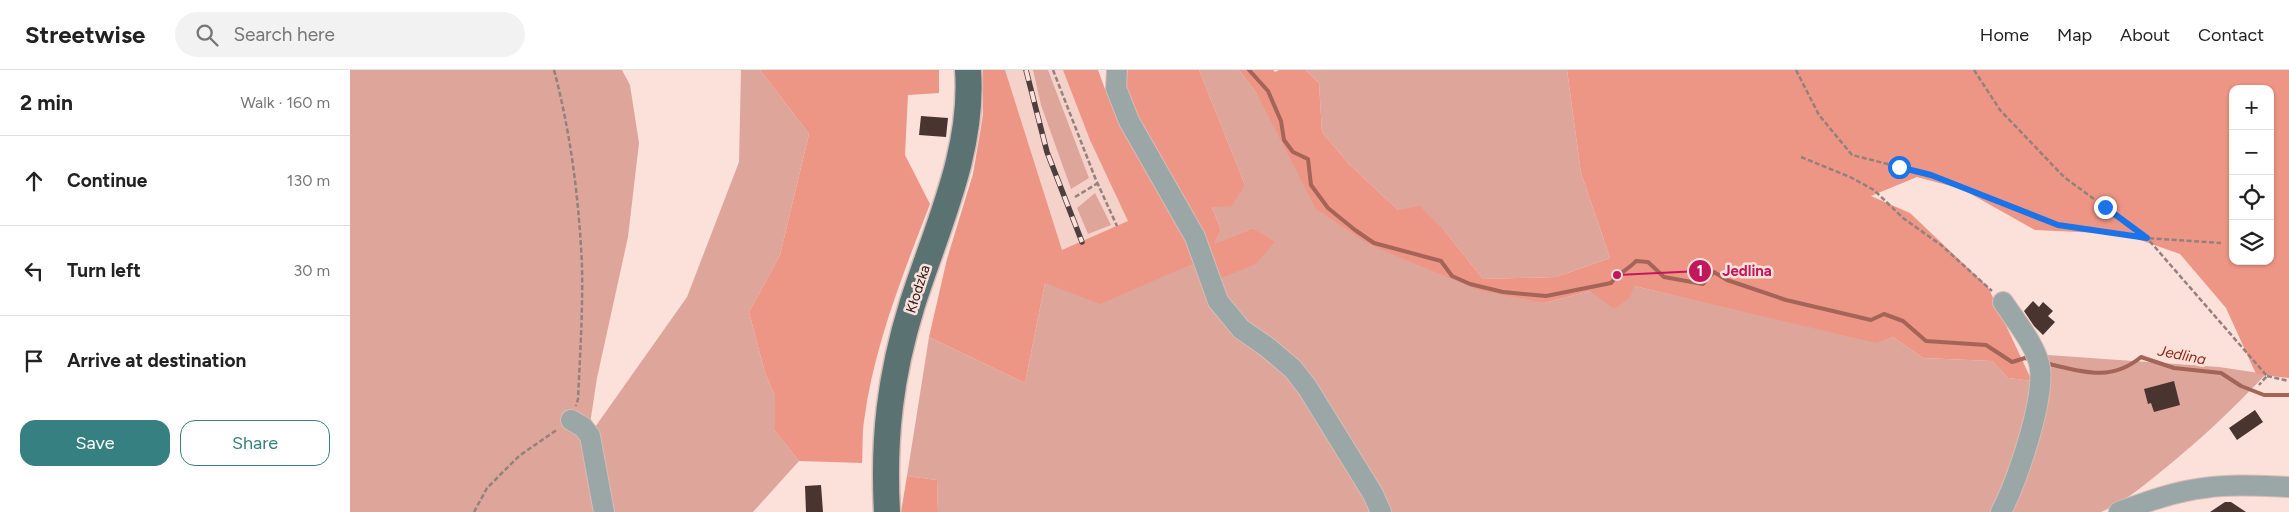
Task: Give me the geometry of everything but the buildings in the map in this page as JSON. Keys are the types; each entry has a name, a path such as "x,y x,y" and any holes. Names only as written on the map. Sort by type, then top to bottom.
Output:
{"main road":[{"name":"Kłodzka","path":"887,512 885,473 886,432 891,390 911,307 961,157 968,119 968,70"}],"street":[{"path":"1117,70 1116,88 1129,121 1195,237 1218,301 1241,329 1280,358 1307,387 1373,494 1381,512"},
{"path":"2001,512 2028,438 2038,396 2040,368 2030,343 2003,302"},
{"path":"571,420 583,427 590,436 604,512"},
{"path":"2119,512 2172,495 2202,488 2237,486 2289,487"}],"path":[{"path":"474,512 487,488 520,456 571,420 578,399 582,267 576,184 562,101 554,70"},
{"path":"1053,70 1117,226"},
{"path":"1796,70 1819,115 1852,155 1931,175 2058,225 2147,238 2221,243"},
{"path":"1974,70 2000,110 2064,177 2147,238 2267,376 2289,381"},
{"path":"1801,157 1850,177 1874,190 1903,218 1941,245 2003,302"},
{"path":"1075,197 1098,183"},
{"path":"2259,385 2267,376"}],"shaded area":[{"path":"350,70 622,70 630,85 639,143 628,237 597,378 588,437 687,297 739,162 741,70 760,70 809,134 780,255 749,312 765,373 775,396 775,431 799,461 753,512 350,512"},
{"path":"760,70 939,70 939,93 908,95 905,155 930,204 882,338 864,421 862,463 799,461 775,431 775,396 765,373 749,312 780,255 809,134"},
{"path":"980,70 1094,70 1188,270 1116,305 1092,305 982,155"},
{"path":"983,70 1005,70 1062,250 1128,221 1090,140 1063,70 1098,70 1105,89 1115,70 1199,70 1245,185 1232,206 1212,207 1221,230 1214,244 1253,228 1275,242 1256,264 1202,286 1195,263 1100,304 1045,283 1025,383 929,337 947,259 973,174 983,115"},
{"path":"1033,70 1048,70 1089,178 1071,189 1041,105"},
{"path":"1199,70 1239,70 1370,245 1544,303 1590,291 1634,286 1876,342 1893,337 1923,358 1992,361 2008,378 2032,381 2048,355 2219,367 2266,374 2214,426 2172,462 2131,495 2101,512 938,512 937,480 907,476 929,337 1025,383 1045,283 1195,263 1202,286 1274,243 1253,228 1213,245 1221,230 1212,207 1245,185"},
{"path":"1239,70 1273,70 1275,72 1279,70 1306,70 1319,83 1322,132 1349,164 1398,210 1420,206 1444,230 1483,279 1556,277 1610,258 1581,173 1567,70 2289,70 2289,378 2256,374 2226,308 2180,254 2123,234 2035,230 1962,189 1917,177 1871,196 1910,213 1988,287 2032,381 2008,378 1992,361 1923,358 1893,337 1876,343 1634,286 1630,298 1614,309 1590,291 1544,303 1478,290 1370,245 1316,209 1257,94"},
{"path":"1306,70 1567,70 1581,173 1610,258 1556,277 1483,279 1444,230 1398,210 1349,164 1322,132 1319,83"},
{"path":"1095,193 1111,225 1088,234 1077,208"},
{"path":"907,476 937,480 938,512 901,512"}],"waterway":[{"name":"Jedlina","path":"1249,70 1268,91 1281,121 1284,140 1293,152 1308,159 1311,185 1328,208 1374,243 1441,261 1452,276 1470,284 1503,292 1546,296 1611,283 1636,261 1648,262 1664,277 1703,284 1714,272 1727,280 1786,300 1871,320 1884,314 1903,321 1926,341 1986,345 2012,362 2025,358 2032,360"},
{"name":"Jedlina","path":"2045,363 2094,373 2118,370 2141,357 2174,368 2221,373 2241,386 2264,395 2289,395"}],"railway":[{"path":"1026,70 1047,152 1082,242"}],"place":[{"name":"Jedlina","path":"1617,275"}],"route":[{"path":"1899,167 1931,175 2058,225 2147,238 2105,207"}]}
